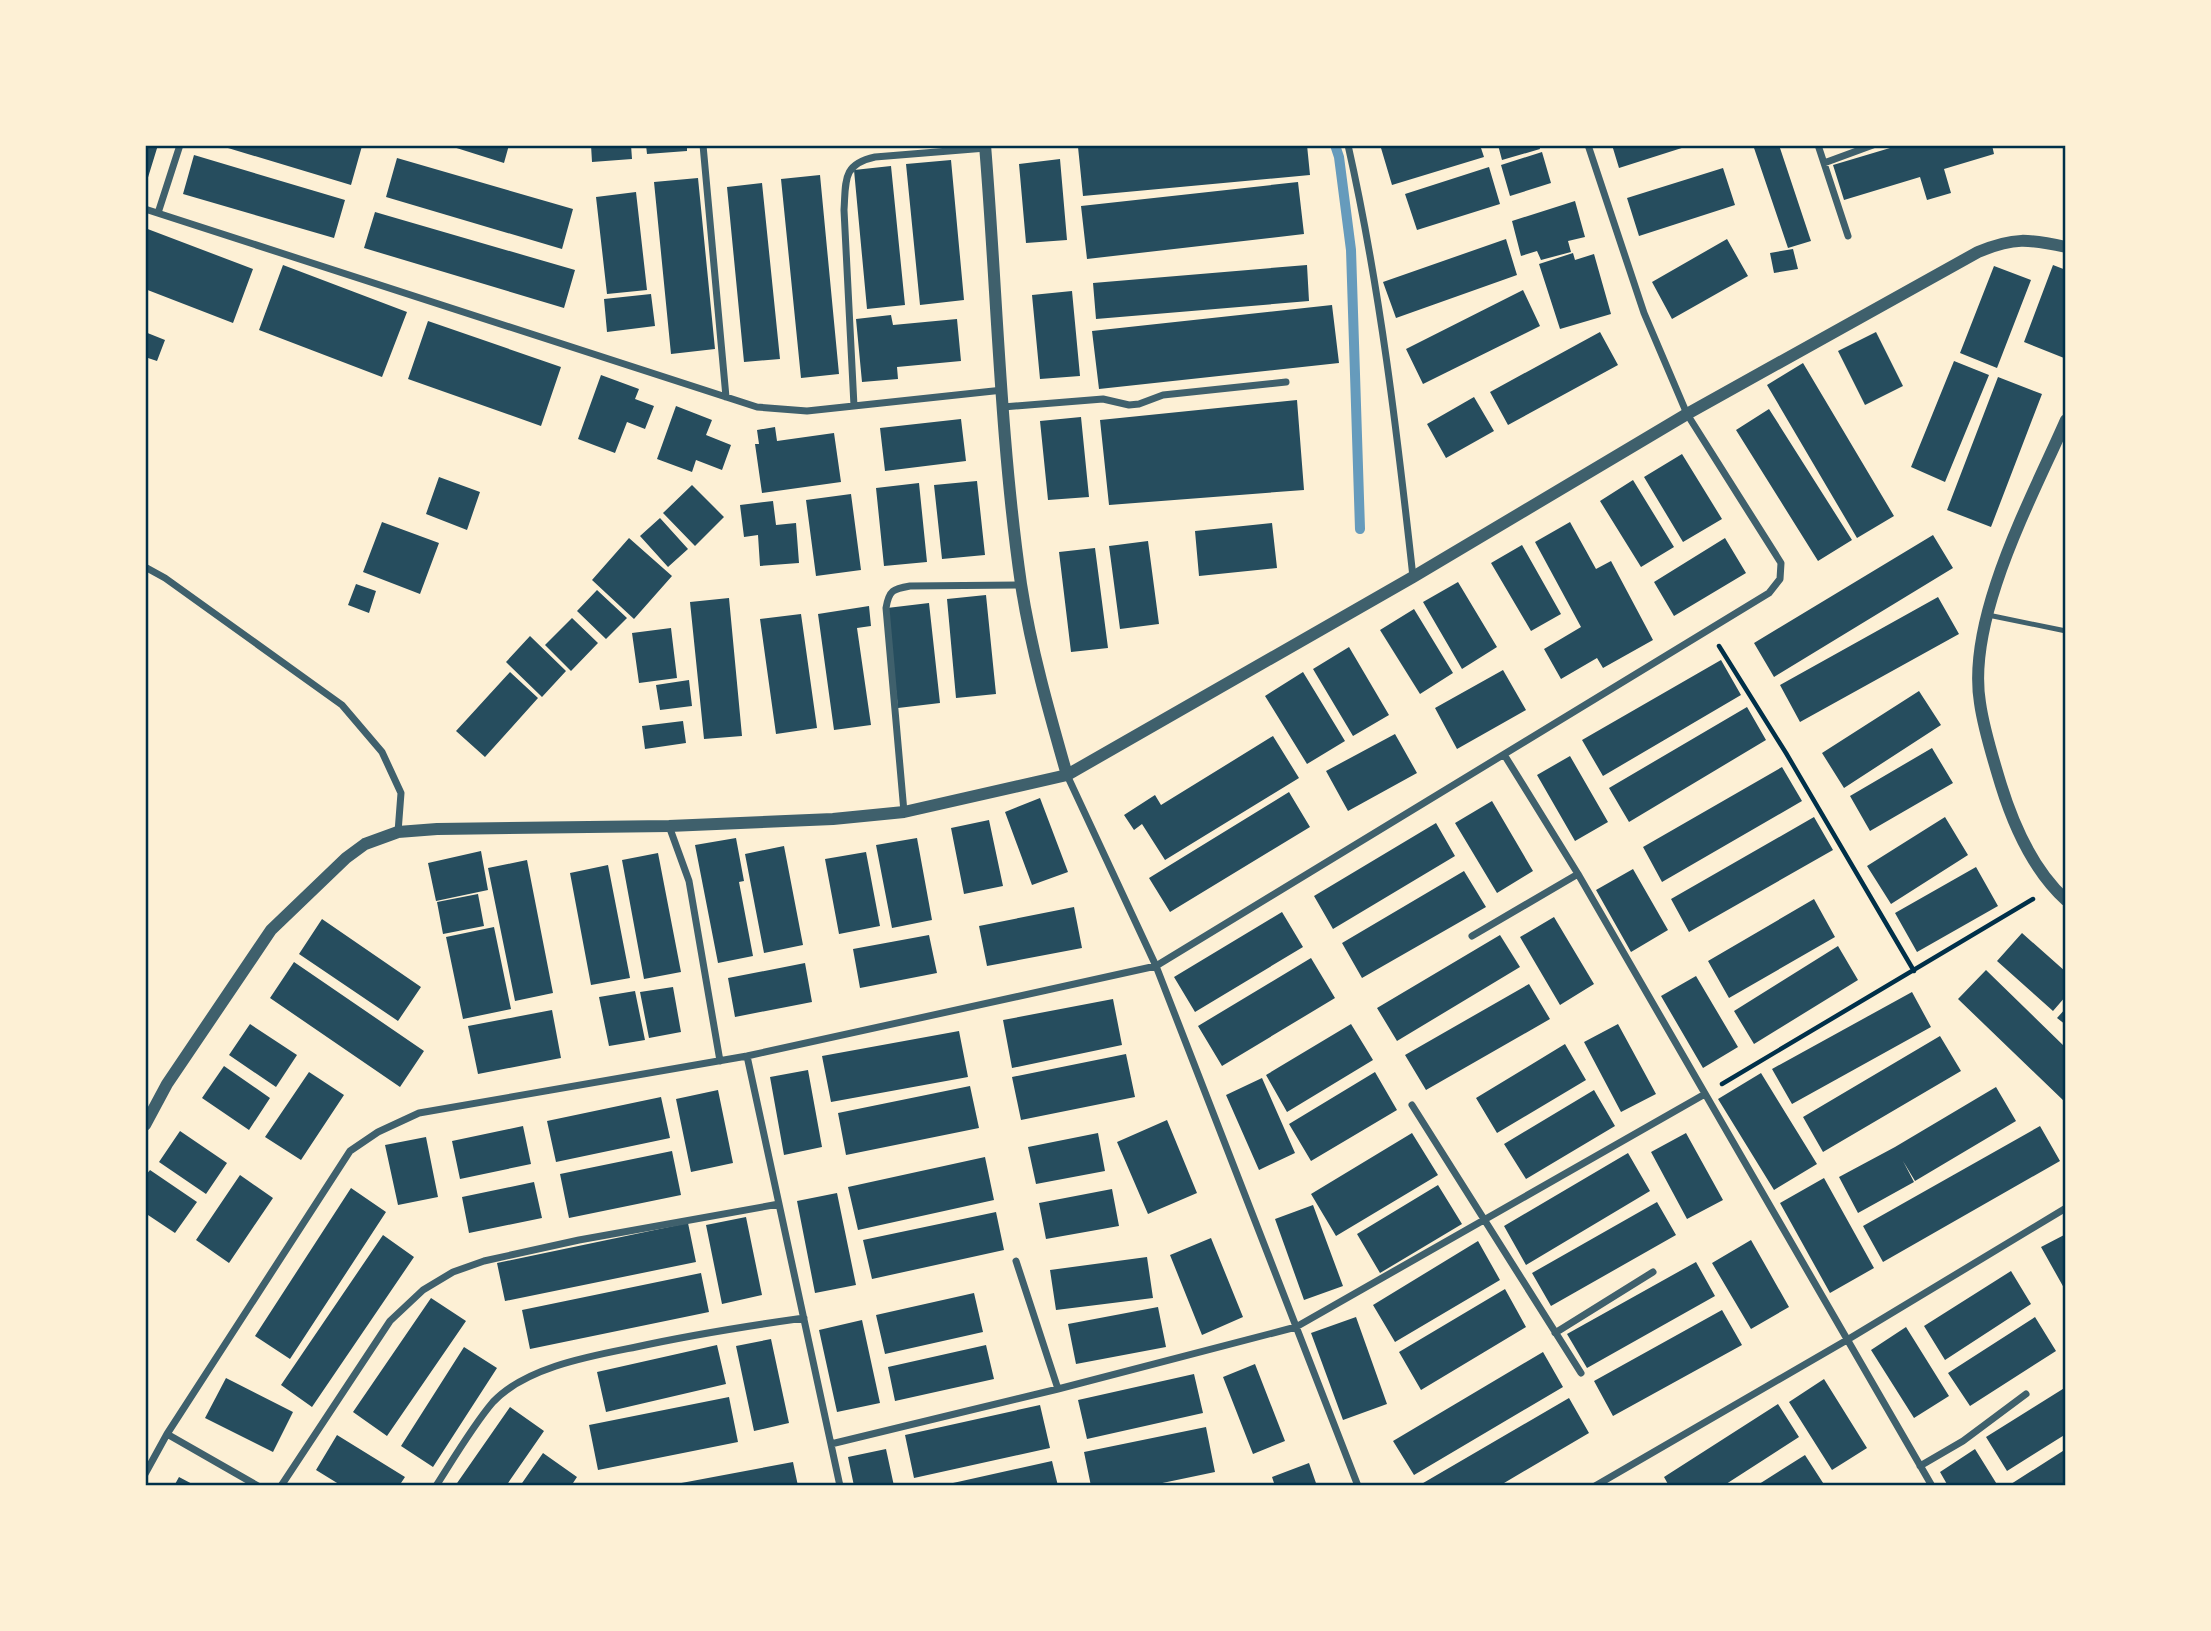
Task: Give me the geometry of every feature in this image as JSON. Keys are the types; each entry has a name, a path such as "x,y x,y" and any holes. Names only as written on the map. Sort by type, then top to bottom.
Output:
{"street":[{"path":"158,213 180,145"},
{"path":"703,145 726,397"},
{"path":"1348,145 1366,227 1391,384 1413,577"},
{"path":"145,1474 167,1434 350,1151 378,1132 419,1113 747,1056 1156,967 1769,593 1780,579 1781,563 1687,414 1644,313 1588,145"},
{"path":"1818,145 1847,236"},
{"path":"1824,163 1873,145"},
{"path":"854,406 844,210 846,178 850,168 860,160 875,157 986,147 1003,407 1021,585 1041,685 1067,775 1156,967 1358,1486"},
{"path":"145,209 757,407 807,411 1003,390"},
{"path":"145,1125 167,1084 271,930 346,858 365,844 398,832 833,819 904,812 1067,775 1413,577 1687,414 1978,253 2003,242 2034,240 2066,247"},
{"path":"1003,407 1103,400 1129,405 1163,395 1286,382"},
{"path":"2066,420 2003,562 1980,642 1979,701 1990,748 2020,836 2052,888 2066,900"},
{"path":"145,567 165,578 342,705 382,752 401,793 398,832"},
{"path":"904,812 886,608 888,594 894,589 910,586 1021,585"},
{"path":"1504,756 1578,874 1932,1486"},
{"path":"669,826 689,881 720,1061"},
{"path":"1472,936 1578,874"},
{"path":"747,1056 840,1486"},
{"path":"831,1444 1296,1327 1705,1094"},
{"path":"1412,1105 1581,1373"},
{"path":"281,1486 390,1321 423,1290 453,1272 484,1261 579,1240 779,1204"},
{"path":"1595,1486 1847,1340 2066,1208"},
{"path":"1016,1261 1058,1389"},
{"path":"1555,1333 1653,1272"},
{"path":"436,1486 494,1401 522,1382 557,1365 695,1334 804,1318"},
{"path":"1920,1466 1964,1441 2026,1394"},
{"path":"167,1434 258,1486"}],"lane":[{"path":"1988,615 2066,631"}],"path":[{"path":"1709,631 1786,754 1914,971"},
{"path":"1705,1094 2052,888"}],"building":[{"path":"145,145 158,145 146,184 145,184"},
{"path":"218,145 358,145 362,146 351,185"},
{"path":"447,145 509,145 504,163"},
{"path":"591,145 631,145 632,159 592,162"},
{"path":"646,145 687,145 687,151 647,154"},
{"path":"1307,145 1310,175 1083,196 1078,147"},
{"path":"1390,145 1480,145 1484,157 1392,185 1381,148"},
{"path":"1498,145 1539,145 1540,149 1502,160"},
{"path":"1612,145 1688,145 1688,146 1619,168"},
{"path":"1753,145 1779,145 1811,241 1788,248"},
{"path":"1900,145 1992,145 1994,154 1944,169 1951,193 1927,200 1920,177 1844,200 1833,165"},
{"path":"1542,152 1551,183 1510,196 1501,165"},
{"path":"194,155 345,200 334,238 183,194"},
{"path":"397,158 573,209 562,249 386,197"},
{"path":"1060,159 1067,240 1026,243 1019,164"},
{"path":"951,160 964,300 920,305 906,164"},
{"path":"891,166 905,305 867,309 854,170"},
{"path":"1489,167 1500,204 1417,230 1405,194"},
{"path":"1723,168 1735,205 1639,236 1627,198"},
{"path":"820,175 839,374 801,378 781,179"},
{"path":"698,178 715,349 671,354 654,182"},
{"path":"1298,182 1304,234 1087,259 1081,206"},
{"path":"762,183 780,359 744,362 727,187"},
{"path":"636,192 647,290 607,294 596,197"},
{"path":"1575,201 1585,237 1568,241 1571,252 1541,260 1537,251 1521,256 1512,221"},
{"path":"375,212 575,270 564,308 364,248"},
{"path":"145,228 253,269 233,323 145,289"},
{"path":"1506,239 1517,275 1396,318 1383,282"},
{"path":"1727,239 1748,276 1672,319 1652,282"},
{"path":"1793,249 1798,269 1774,273 1770,253"},
{"path":"1573,253 1575,260 1594,254 1611,314 1560,329 1539,264"},
{"path":"283,265 407,312 382,377 259,330"},
{"path":"1307,265 1309,301 1096,319 1093,283"},
{"path":"2053,265 2066,270 2064,358 2024,342"},
{"path":"1994,266 2031,280 1997,368 1960,353"},
{"path":"1523,290 1540,326 1423,384 1406,349"},
{"path":"1072,291 1080,376 1040,379 1032,295"},
{"path":"651,294 655,326 607,332 604,299"},
{"path":"1332,305 1339,363 1099,389 1092,331"},
{"path":"891,315 893,325 957,319 961,361 897,367 898,379 862,382 856,319"},
{"path":"428,321 561,367 541,426 408,379"},
{"path":"145,332 165,340 157,361 145,357"},
{"path":"1600,332 1618,365 1508,425 1490,392"},
{"path":"1876,332 1903,386 1865,405 1838,351"},
{"path":"1954,361 1989,375 1945,482 1911,467"},
{"path":"1803,363 1894,516 1857,538 1767,385"},
{"path":"601,375 639,389 635,399 654,406 645,429 627,422 615,453 578,439"},
{"path":"1998,377 2042,394 1991,527 1947,510"},
{"path":"1474,397 1494,431 1446,458 1427,424"},
{"path":"1297,400 1304,490 1109,505 1100,420"},
{"path":"676,406 712,420 706,435 731,445 722,470 696,460 692,472 657,459"},
{"path":"1769,409 1852,540 1818,561 1736,430"},
{"path":"1081,417 1089,497 1048,500 1040,421"},
{"path":"961,419 966,461 885,471 880,428"},
{"path":"775,427 777,441 834,433 841,482 762,493 755,444 759,444 757,430"},
{"path":"1682,454 1722,519 1683,542 1644,477"},
{"path":"439,477 480,492 467,530 426,514"},
{"path":"1633,480 1674,547 1641,567 1600,501"},
{"path":"977,481 985,555 942,559 934,485"},
{"path":"919,483 927,562 884,566 876,488"},
{"path":"692,485 724,517 695,546 663,513"},
{"path":"851,494 861,570 816,576 806,500"},
{"path":"773,501 776,525 796,523 799,563 760,566 758,535 744,537 740,505"},
{"path":"660,518 688,549 668,567 640,536"},
{"path":"382,522 439,543 420,594 363,572"},
{"path":"1570,522 1596,569 1611,561 1653,640 1603,668 1597,658 1561,679 1544,649 1581,627 1535,542"},
{"path":"1272,523 1277,568 1199,576 1195,531"},
{"path":"1933,535 1953,568 1774,677 1754,643"},
{"path":"629,538 672,576 634,619 592,580"},
{"path":"1725,538 1746,573 1674,616 1654,582"},
{"path":"1148,541 1159,624 1120,629 1109,546"},
{"path":"1522,545 1561,614 1531,631 1491,563"},
{"path":"1095,548 1108,648 1071,652 1059,552"},
{"path":"1458,582 1497,647 1462,669 1423,602"},
{"path":"356,584 376,591 369,613 348,605"},
{"path":"597,590 627,618 606,639 577,611"},
{"path":"986,595 996,694 956,698 947,599"},
{"path":"1938,597 1959,634 1800,722 1780,685"},
{"path":"729,598 742,736 704,739 690,602"},
{"path":"929,603 940,703 898,708 887,608"},
{"path":"869,606 871,626 857,628 871,725 834,730 818,614"},
{"path":"1414,609 1453,673 1420,694 1380,630"},
{"path":"801,614 817,728 776,734 760,619"},
{"path":"572,618 598,643 571,671 545,645"},
{"path":"671,628 677,678 639,683 632,633"},
{"path":"530,636 566,671 542,697 506,662"},
{"path":"1349,647 1389,715 1353,736 1313,669"},
{"path":"1721,660 1741,695 1603,776 1582,740"},
{"path":"1503,670 1526,710 1457,749 1435,708"},
{"path":"510,672 538,698 485,757 456,731"},
{"path":"1303,672 1345,741 1307,764 1265,696"},
{"path":"689,680 692,706 660,710 656,685"},
{"path":"1919,691 1941,725 1844,788 1822,753"},
{"path":"1747,707 1766,740 1629,822 1609,788"},
{"path":"683,721 686,743 645,749 642,726"},
{"path":"1395,734 1417,773 1348,811 1326,771"},
{"path":"1273,736 1299,778 1165,860 1142,824 1134,830 1124,815 1155,795 1161,805"},
{"path":"1932,748 1953,783 1870,831 1850,796"},
{"path":"1570,756 1608,822 1575,841 1537,775"},
{"path":"1782,767 1802,801 1662,882 1643,847"},
{"path":"1289,792 1310,827 1170,912 1149,878"},
{"path":"1040,798 1068,872 1032,885 1005,812"},
{"path":"1492,801 1533,871 1497,893 1455,823"},
{"path":"1814,817 1833,850 1689,932 1671,899"},
{"path":"1945,817 1968,855 1891,904 1867,866"},
{"path":"989,820 1003,886 964,894 951,828"},
{"path":"1436,823 1455,856 1333,929 1314,896"},
{"path":"736,838 744,881 739,882 753,956 718,963 695,845"},
{"path":"917,838 932,920 892,928 876,845"},
{"path":"784,846 803,945 764,953 745,854"},
{"path":"481,851 488,890 436,901 428,863"},
{"path":"866,852 880,926 839,934 825,859"},
{"path":"658,853 681,972 644,979 622,860"},
{"path":"527,860 553,993 515,1001 488,868"},
{"path":"608,865 630,978 591,985 570,873"},
{"path":"1976,867 1998,906 1917,952 1895,913"},
{"path":"1633,869 1668,930 1631,952 1596,890"},
{"path":"1464,871 1486,907 1362,978 1342,943"},
{"path":"478,894 484,926 443,934 437,902"},
{"path":"1814,899 1835,937 1729,998 1708,961"},
{"path":"1074,907 1082,948 987,966 979,926"},
{"path":"1282,912 1303,947 1195,1012 1174,977"},
{"path":"1554,917 1594,984 1560,1005 1520,937"},
{"path":"322,919 421,987 398,1021 299,954"},
{"path":"494,927 511,1009 463,1019 446,937"},
{"path":"2022,933 2066,972 2066,996 2053,1011 1997,961"},
{"path":"929,935 937,973 860,988 853,949"},
{"path":"1500,935 1520,967 1397,1041 1377,1008"},
{"path":"1838,946 1858,980 1754,1044 1734,1011"},
{"path":"1311,958 1335,998 1222,1066 1198,1026"},
{"path":"294,962 424,1051 400,1087 270,998"},
{"path":"805,963 812,1002 735,1017 728,978"},
{"path":"1986,970 2066,1048 2066,1103 1958,999"},
{"path":"1696,976 1738,1047 1703,1068 1661,996"},
{"path":"1529,984 1550,1019 1426,1090 1405,1055"},
{"path":"673,987 681,1032 649,1038 640,992"},
{"path":"635,991 645,1040 609,1046 599,997"},
{"path":"1912,992 1931,1027 1792,1104 1772,1069"},
{"path":"1113,999 1122,1045 1012,1068 1003,1020"},
{"path":"2066,1008 2066,1025 2057,1018"},
{"path":"552,1010 561,1058 478,1074 468,1026"},
{"path":"250,1024 297,1055 276,1087 229,1055"},
{"path":"1351,1024 1373,1060 1287,1112 1266,1075"},
{"path":"1618,1024 1656,1094 1621,1112 1584,1042"},
{"path":"959,1031 968,1077 831,1102 822,1056"},
{"path":"1940,1036 1961,1071 1823,1152 1803,1117"},
{"path":"1565,1044 1586,1080 1497,1133 1476,1098"},
{"path":"1126,1054 1135,1097 1021,1120 1012,1077"},
{"path":"224,1066 270,1098 249,1130 202,1098"},
{"path":"808,1070 822,1147 784,1155 770,1077"},
{"path":"309,1072 344,1095 301,1160 265,1137"},
{"path":"1375,1072 1397,1110 1311,1161 1289,1124"},
{"path":"1761,1073 1817,1164 1774,1190 1718,1099"},
{"path":"1262,1078 1295,1153 1259,1170 1226,1095"},
{"path":"970,1086 979,1128 846,1155 838,1113"},
{"path":"1996,1087 2016,1121 1915,1181 1903,1161 1914,1182 1858,1213 1839,1177"},
{"path":"718,1090 733,1163 691,1172 676,1099"},
{"path":"1594,1090 1615,1126 1526,1179 1504,1144"},
{"path":"661,1097 670,1138 556,1162 547,1121"},
{"path":"1167,1120 1197,1193 1148,1214 1117,1142"},
{"path":"523,1126 531,1164 460,1179 452,1141"},
{"path":"2040,1126 2060,1161 1883,1262 1863,1226"},
{"path":"180,1131 227,1163 206,1194 159,1162"},
{"path":"1098,1133 1105,1171 1036,1184 1028,1147"},
{"path":"1412,1133 1438,1175 1336,1236 1311,1194"},
{"path":"1686,1133 1723,1200 1687,1219 1651,1152"},
{"path":"426,1137 438,1197 398,1205 385,1145"},
{"path":"672,1151 681,1195 569,1218 560,1174"},
{"path":"1628,1153 1650,1191 1526,1265 1504,1226"},
{"path":"985,1157 994,1200 858,1230 848,1187"},
{"path":"150,1170 197,1202 175,1233 145,1213 145,1176"},
{"path":"240,1175 273,1198 229,1263 196,1240"},
{"path":"1824,1178 1874,1268 1830,1293 1780,1203"},
{"path":"534,1182 542,1218 469,1233 462,1197"},
{"path":"1438,1185 1462,1224 1380,1273 1357,1234"},
{"path":"351,1188 386,1212 290,1359 255,1336"},
{"path":"1112,1189 1119,1226 1046,1239 1039,1203"},
{"path":"837,1193 856,1285 815,1293 797,1201"},
{"path":"1657,1202 1676,1235 1551,1306 1532,1273"},
{"path":"1313,1205 1343,1286 1304,1300 1275,1219"},
{"path":"996,1212 1004,1250 872,1279 863,1240"},
{"path":"746,1217 762,1295 722,1304 706,1225"},
{"path":"688,1223 696,1262 505,1301 497,1263"},
{"path":"2066,1234 2066,1287 2064,1288 2041,1247"},
{"path":"383,1235 414,1257 312,1407 281,1385"},
{"path":"1211,1238 1243,1317 1202,1335 1170,1255"},
{"path":"1751,1240 1789,1307 1751,1329 1712,1263"},
{"path":"1478,1241 1500,1280 1395,1342 1373,1305"},
{"path":"1147,1257 1153,1298 1056,1310 1050,1270"},
{"path":"1696,1262 1715,1296 1587,1368 1567,1334"},
{"path":"2011,1271 2031,1304 1945,1360 1924,1326"},
{"path":"701,1273 709,1312 530,1349 522,1310"},
{"path":"1505,1289 1526,1327 1421,1390 1399,1352"},
{"path":"974,1293 983,1332 885,1354 876,1315"},
{"path":"431,1298 466,1321 387,1436 353,1412"},
{"path":"1158,1307 1166,1347 1076,1364 1068,1324"},
{"path":"1722,1310 1742,1345 1613,1416 1594,1381"},
{"path":"1356,1317 1387,1404 1343,1420 1311,1333"},
{"path":"2035,1317 2056,1351 1970,1406 1948,1373"},
{"path":"862,1320 880,1403 837,1412 819,1330"},
{"path":"1906,1327 1949,1396 1914,1418 1871,1350"},
{"path":"771,1339 789,1423 754,1431 736,1346"},
{"path":"717,1345 726,1384 606,1412 597,1372"},
{"path":"986,1345 994,1379 895,1401 888,1367"},
{"path":"464,1347 497,1368 433,1467 401,1446"},
{"path":"1543,1352 1563,1387 1414,1475 1393,1441"},
{"path":"1255,1364 1285,1441 1253,1454 1223,1377"},
{"path":"1194,1374 1203,1413 1087,1439 1078,1400"},
{"path":"226,1378 293,1412 273,1452 205,1418"},
{"path":"1824,1379 1867,1448 1832,1470 1789,1402"},
{"path":"2066,1387 2066,1434 2007,1471 1986,1437"},
{"path":"729,1397 738,1442 598,1470 589,1425"},
{"path":"1569,1398 1589,1433 1499,1486 1418,1486"},
{"path":"1778,1404 1799,1437 1723,1486 1669,1486 1664,1477"},
{"path":"1040,1405 1050,1448 914,1478 905,1435"},
{"path":"510,1407 544,1431 506,1486 455,1486"},
{"path":"1206,1427 1215,1472 1148,1486 1091,1486 1084,1452"},
{"path":"337,1435 405,1477 399,1486 342,1486 316,1470"},
{"path":"886,1449 894,1486 854,1486 848,1457"},
{"path":"1975,1449 1998,1486 1948,1486 1940,1472"},
{"path":"2066,1449 2066,1486 2012,1486 2011,1484"},
{"path":"543,1453 577,1477 571,1486 520,1486"},
{"path":"1805,1455 1825,1486 1756,1486"},
{"path":"1052,1461 1058,1486 944,1486 944,1485"},
{"path":"793,1462 798,1486 676,1486 676,1484"},
{"path":"1309,1463 1317,1486 1275,1486 1272,1477"},
{"path":"179,1477 196,1486 174,1486"}],"waterway":[{"path":"1335,145 1339,157 1351,250 1360,529"}]}
